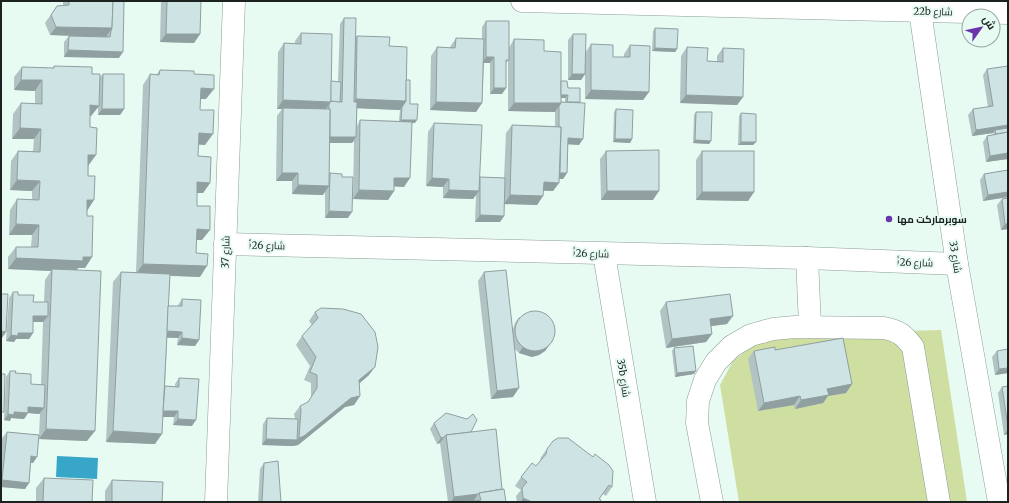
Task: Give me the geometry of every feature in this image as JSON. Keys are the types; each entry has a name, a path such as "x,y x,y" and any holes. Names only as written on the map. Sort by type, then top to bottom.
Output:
{"street":[{"name":"شارع 37","path":"216,502 234,1"},
{"name":"22b شارع","path":"522,1 1008,13"},
{"name":"شارع 33","path":"920,11 957,264 999,502"},
{"name":"شارع 26أ","path":"225,244 807,258 957,264"},
{"name":"35b شارع","path":"604,254 645,502"},
{"path":"807,258 810,326"},
{"path":"712,502 697,423 698,401 705,380 716,362 732,346 751,335 773,329 810,326 884,328 894,330 905,336 913,347 916,360 939,502"}],"green space":[{"path":"941,330 967,502 739,502 720,385 733,361 754,344 792,334"}],"water":[{"path":"57,456 98,458 97,479 56,477"}],"building":[{"path":"69,1 113,1 112,28 56,27 51,15 57,6 69,5"},
{"path":"113,1 124,1 123,52 68,50 69,36 110,37 112,28"},
{"path":"167,1 201,1 200,34 166,34"},
{"path":"344,18 356,18 354,102 357,102 356,137 330,137 329,104 331,101 342,102"},
{"path":"486,21 509,21 509,60 506,60 506,88 494,88 494,57 486,57"},
{"path":"655,28 678,29 677,49 655,48"},
{"path":"301,33 332,34 331,102 283,100 284,43 301,44"},
{"path":"573,34 586,34 585,74 572,74"},
{"path":"357,36 390,37 389,46 407,47 406,101 356,99"},
{"path":"456,38 484,39 482,103 436,102 437,47 455,48"},
{"path":"514,39 544,40 544,51 561,52 561,103 514,103"},
{"path":"591,44 613,45 613,57 630,57 630,45 650,46 649,92 591,90"},
{"path":"687,47 708,48 707,61 723,62 723,48 744,49 743,97 686,95"},
{"path":"54,66 92,67 92,74 100,74 99,106 90,105 90,127 97,128 96,155 88,155 88,176 95,176 94,200 87,200 87,216 93,216 92,257 83,257 83,261 16,258 16,247 38,247 39,225 16,224 17,199 39,200 40,181 17,180 18,151 40,152 41,129 20,128 21,103 42,104 42,80 21,80 22,67 54,68"},
{"path":"1008,66 1008,125 976,130 973,109 993,106 987,69"},
{"path":"160,70 194,71 194,74 214,75 214,89 201,88 200,110 214,110 213,134 199,133 198,156 211,157 210,183 197,182 197,206 210,206 210,230 197,229 196,253 208,254 207,266 143,264 150,74 159,75"},
{"path":"103,74 124,74 124,109 102,109"},
{"path":"406,80 410,80 410,104 418,104 417,120 401,120 402,107 406,101"},
{"path":"331,81 341,82 340,102 331,101"},
{"path":"561,81 567,81 568,88 580,88 580,102 567,102 568,95 561,95"},
{"path":"561,102 585,103 583,139 568,138 567,173 560,173 561,127 559,127 559,106"},
{"path":"283,108 330,109 329,186 298,185 298,173 282,173"},
{"path":"616,109 633,110 632,139 615,139"},
{"path":"696,112 712,112 711,141 695,140"},
{"path":"741,113 756,114 756,142 741,142"},
{"path":"360,120 412,122 410,178 394,178 394,191 359,190"},
{"path":"434,123 482,125 479,191 449,190 449,179 432,178"},
{"path":"512,125 561,127 559,183 544,182 543,196 510,195"},
{"path":"1008,128 1008,132 996,134 995,130"},
{"path":"1008,132 1008,153 990,156 987,136"},
{"path":"659,150 659,191 607,191 606,151"},
{"path":"702,151 754,151 754,192 702,192"},
{"path":"1008,170 1008,192 988,195 984,174"},
{"path":"330,173 342,174 342,177 353,177 352,212 329,211"},
{"path":"480,177 505,178 504,216 480,215"},
{"path":"1008,198 1008,224 1005,224 1002,199"},
{"path":"52,269 101,271 95,431 46,429"},
{"path":"506,270 519,388 497,391 484,272"},
{"path":"121,272 170,274 162,434 113,431"},
{"path":"13,292 18,292 18,295 34,295 33,302 48,302 48,316 33,316 33,333 18,333 18,336 11,335"},
{"path":"1,294 8,294 6,332 1,331"},
{"path":"730,294 733,316 710,319 712,334 672,339 666,302"},
{"path":"182,299 201,300 199,340 182,338 182,332 167,331 168,306 182,306"},
{"path":"321,308 343,309 361,314 375,332 378,347 375,367 359,380 360,396 351,398 304,436 299,438 300,406 308,402 317,388 317,375 310,372 316,357 302,336 318,318 315,312"},
{"path":"531,311 539,311 546,314 552,320 555,331 552,342 546,348 539,351 531,351 524,348 518,342 515,335 515,327 518,320 524,314"},
{"path":"843,338 852,384 827,389 829,395 801,400 800,396 764,403 754,351 775,347 775,350"},
{"path":"693,346 696,371 677,373 674,348"},
{"path":"1008,349 1008,368 999,369 997,351"},
{"path":"10,371 16,371 15,373 31,374 31,384 45,385 44,408 28,407 28,413 14,412 14,415 8,414"},
{"path":"1,374 5,374 4,412 1,412"},
{"path":"179,378 199,379 196,420 178,419 178,411 163,411 165,386 179,387"},
{"path":"1008,386 1008,427 1002,387"},
{"path":"446,413 467,419 473,414 477,420 471,432 446,435 441,438 434,423"},
{"path":"267,418 298,419 297,440 266,439"},
{"path":"496,429 502,489 454,497 446,435"},
{"path":"7,432 39,435 37,457 31,456 29,483 2,480"},
{"path":"558,438 568,438 593,457 595,454 609,465 613,471 612,487 609,485 599,499 601,500 600,502 532,502 523,498 522,488 527,482 521,477 532,463 536,466 546,454 547,449 553,441"},
{"path":"278,461 281,502 262,502 264,463"},
{"path":"44,478 93,480 92,502 43,502"},
{"path":"112,480 163,482 162,502 112,502"},
{"path":"504,489 506,502 468,502 481,500 479,493"}],"place":[{"name":"سوبرماركت مها","path":"889,219"}]}
